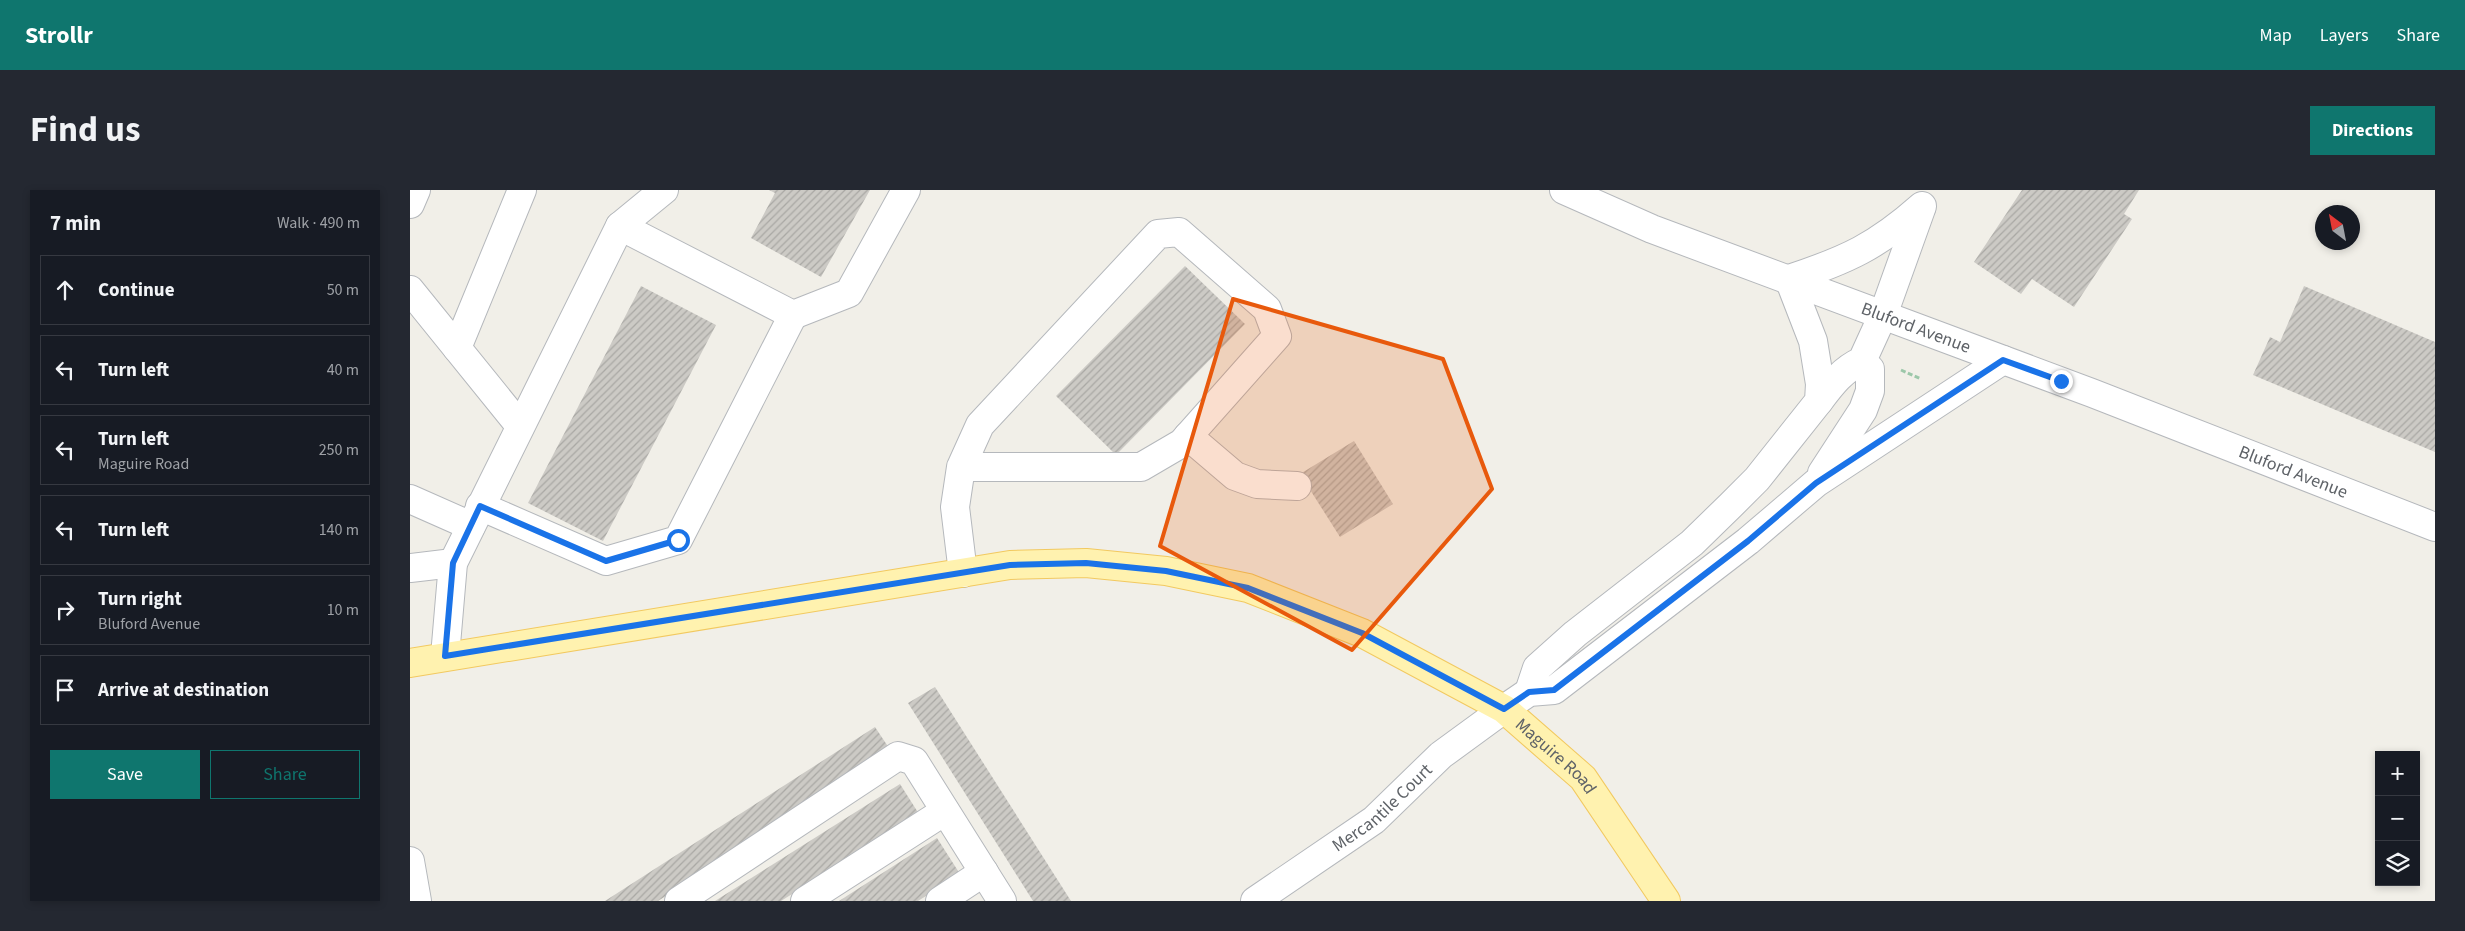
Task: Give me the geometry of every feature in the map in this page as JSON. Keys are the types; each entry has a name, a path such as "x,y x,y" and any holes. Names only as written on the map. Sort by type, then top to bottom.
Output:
{"main road":[{"name":"Maguire Road","path":"410,663 1010,565 1086,563 1166,571 1248,588 1362,633 1504,709 1583,778 1666,901"}],"street":[{"path":"410,204 416,190"},
{"path":"457,348 522,190"},
{"path":"445,656 453,563 620,226 664,190"},
{"path":"410,499 476,516 606,561 678,540 793,315 849,293 906,190"},
{"name":"Bluford Avenue","path":"1564,190 1652,229 2003,360 2435,527"},
{"path":"1819,401 1820,384 1813,341 1789,279 1825,268 1874,245 1894,231 1926,198"},
{"path":"1926,198 1883,315 1862,361 1855,364 1833,382 1792,437 1750,486 1692,543 1575,634 1537,668 1529,692 1554,690 1748,541 1816,483 2003,360"},
{"path":"620,226 793,315"},
{"path":"961,466 1141,467 1182,443 1277,336 1267,309 1179,232 1158,234 980,425 961,466 955,507 963,573"},
{"path":"410,290 520,426"},
{"path":"1816,483 1863,410 1870,391 1870,369 1862,361"},
{"path":"1188,436 1235,476 1257,484 1297,486"},
{"path":"410,568 453,563"},
{"name":"Mercantile Court","path":"1255,901 1374,820 1441,755 1529,692"},
{"path":"679,901 898,756 914,761 1002,901"},
{"path":"805,901 945,811"},
{"path":"410,861 417,901"},
{"path":"940,901 984,872"}],"path":[{"path":"1901,370 1918,377 1924,383"}],"highlighted area":[{"path":"1233,299 1443,359 1492,489 1352,650 1160,546"}],"building":[{"path":"769,190 870,190 821,277 751,238 775,193"},
{"path":"2022,190 2139,190 2124,214 2132,219 2074,307 2032,279 2021,294 1974,262"},
{"path":"1185,266 1245,324 1116,455 1056,396"},
{"path":"641,286 716,325 603,541 528,503"},
{"path":"2304,286 2435,342 2435,452 2253,375 2270,337 2280,342"},
{"path":"1354,441 1393,504 1340,537 1300,474"},
{"path":"935,687 1071,901 1033,901 908,703"},
{"path":"875,727 891,751 658,901 605,901"},
{"path":"900,784 919,814 781,901 715,901"},
{"path":"937,838 960,874 918,901 839,901"}],"route":[{"path":"678,540 606,561 480,506 453,563 445,656 1010,565 1086,563 1166,571 1248,588 1362,633 1504,709 1529,692 1554,690 1748,541 1816,483 2003,360 2061,381"}]}
